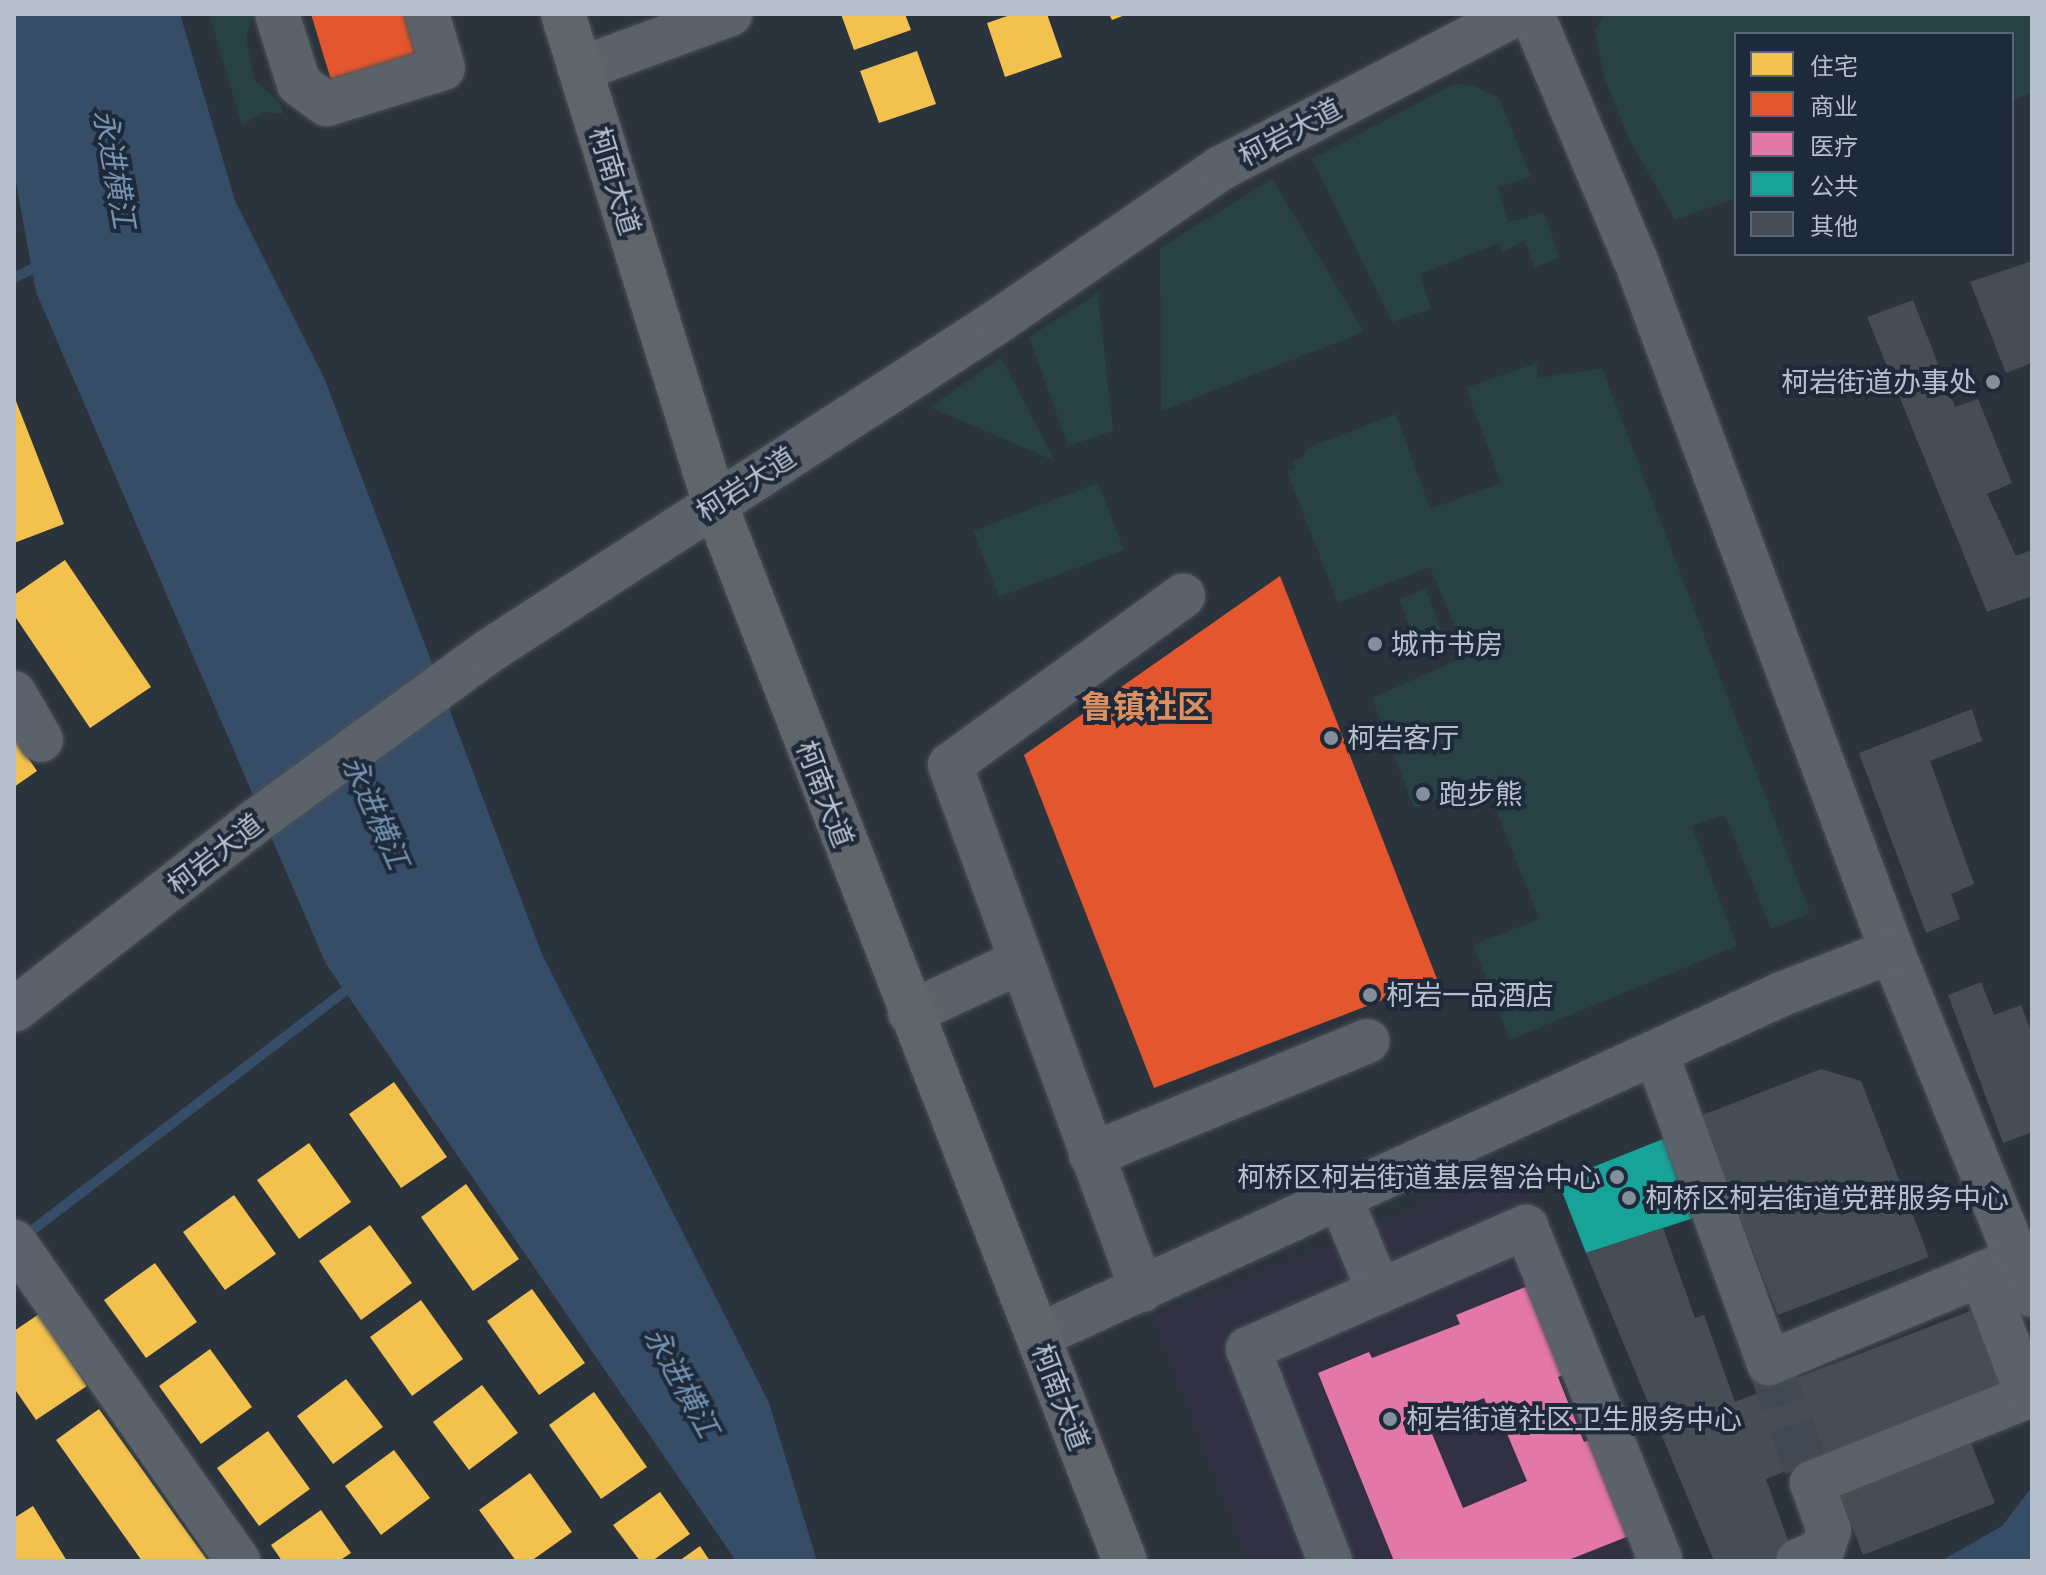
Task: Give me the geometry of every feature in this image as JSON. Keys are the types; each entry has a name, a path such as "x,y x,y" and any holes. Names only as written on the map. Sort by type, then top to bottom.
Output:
{"main road":[{"name":"柯南大道","path":"563,14 715,504 1125,1561"}],"street":[{"path":"277,14 299,84 327,104 443,68 427,14"},
{"path":"580,69 730,14"},
{"name":"柯岩大道","path":"14,1010 256,821 489,651 997,322 1221,168 1515,14"},
{"path":"1532,14 1636,261 2011,1276 2028,1396 1812,1483 1829,1530 1822,1551 1798,1561"},
{"path":"1142,1290 1019,962 950,765 1183,596"},
{"path":"14,693 41,740"},
{"path":"1038,1336 1341,1200 1656,1053 1892,951"},
{"path":"910,1013 1019,962"},
{"path":"1091,1155 1367,1041"},
{"path":"1656,1053 1769,1363 2011,1276"},
{"path":"1341,1200 1379,1291"},
{"path":"1330,1561 1248,1349 1526,1227 1660,1559 1656,1561"},
{"path":"21,1252 238,1561"}],"shaded area":[{"path":"1518,1164 1672,1561 1249,1561 1153,1317"}],"green space":[{"path":"209,14 254,14 246,36 254,80 280,102 283,114 265,112 242,125"},
{"path":"1604,14 2032,14 2032,93 2014,99 2014,32 1734,32 1734,199 1675,220 1627,135 1605,80 1595,30"},
{"path":"1454,84 1472,85 1499,98 1531,177 1498,187 1508,222 1544,213 1559,257 1535,268 1524,241 1503,252 1499,243 1420,274 1431,309 1392,322 1312,159"},
{"path":"1272,179 1364,332 1161,411 1160,248"},
{"path":"1098,293 1113,431 1068,446 1029,337"},
{"path":"1001,358 1055,461 930,407"},
{"path":"1537,363 1538,378 1602,368 1810,913 1771,929 1725,815 1692,826 1737,946 1510,1040 1473,945 1539,919 1486,784 1414,808 1372,698 1467,656 1430,567 1338,603 1287,472 1295,470 1294,461 1303,457 1307,448 1396,414 1430,509 1501,483 1466,388"},
{"path":"1098,483 1124,550 999,597 973,531"},
{"path":"1426,589 1448,648 1422,658 1399,599"}],"water":[{"name":"永进横江","path":"14,14 180,14 235,201 325,380 541,952 769,1403 817,1561 736,1561 326,964 36,292 14,172"},
{"path":"2032,1487 2032,1561 1941,1561 2002,1526"}],"building: 住宅":[{"path":"841,14 905,14 911,30 854,50"},
{"path":"1013,14 1047,14 1062,57 1005,77 987,23"},
{"path":"1109,14 1128,14 1112,20"},
{"path":"917,51 936,104 879,123 860,71"},
{"path":"14,396 64,524 14,543"},
{"path":"65,560 151,687 90,728 14,615 14,595"},
{"path":"14,737 37,771 14,787"},
{"path":"394,1082 447,1157 401,1188 349,1114"},
{"path":"309,1143 351,1202 299,1239 257,1180"},
{"path":"466,1184 519,1259 473,1291 421,1217"},
{"path":"234,1195 276,1254 225,1290 183,1232"},
{"path":"370,1225 412,1283 361,1320 319,1261"},
{"path":"155,1263 197,1322 146,1358 104,1300"},
{"path":"532,1289 585,1363 539,1395 487,1321"},
{"path":"421,1300 463,1359 412,1396 370,1337"},
{"path":"39,1314 87,1386 36,1420 14,1388 14,1331"},
{"path":"210,1349 252,1407 201,1444 159,1386"},
{"path":"346,1379 383,1427 333,1464 297,1416"},
{"path":"482,1385 518,1433 469,1470 433,1422"},
{"path":"594,1392 647,1467 601,1499 549,1425"},
{"path":"99,1409 208,1561 142,1561 56,1440"},
{"path":"268,1431 310,1489 259,1526 217,1468"},
{"path":"394,1450 430,1498 381,1535 345,1486"},
{"path":"530,1473 572,1532 531,1561 516,1561 479,1510"},
{"path":"660,1492 690,1534 652,1561 640,1561 613,1525"},
{"path":"33,1506 67,1561 14,1561 14,1518"},
{"path":"321,1510 351,1553 339,1561 282,1561 271,1545"},
{"path":"700,1546 710,1561 679,1561"}],"building: 商业":[{"path":"311,14 409,14 426,65 334,90"},
{"path":"1280,576 1437,979 1154,1088 1024,755"}],"building: 医疗":[{"name":"柯岩街道社区卫生服务中心","path":"1540,1281 1571,1372 1558,1377 1584,1442 1600,1436 1639,1532 1566,1561 1394,1561 1318,1373 1369,1352 1372,1358 1460,1324 1456,1315","holes":["1484,1398 1488,1408 1495,1405 1527,1481 1463,1508 1430,1429 1445,1422 1442,1415"]}],"building: 公共":[{"name":"柯桥区柯岩街道党群服务中心","path":"1668,1137 1700,1216 1586,1253 1558,1181"}],"building: 其他":[{"path":"2032,261 2032,363 2006,373 1970,282"},
{"path":"1913,300 1955,407 1978,399 2012,483 1987,494 2016,556 2032,550 2032,596 1987,612 1867,317"},
{"path":"1972,709 1982,741 1930,761 1974,884 1951,894 1960,919 1926,933 1859,753"},
{"path":"1981,982 1994,1015 2021,1005 2032,1034 2032,1132 2003,1143 1948,995"},
{"path":"1821,1069 1861,1081 1929,1257 1778,1315 1700,1116"},
{"path":"1663,1228 1695,1318 1704,1315 1735,1402 1978,1308 2005,1383 1766,1479 1792,1552 1770,1561 1714,1561 1586,1253"},
{"path":"1967,1433 1995,1503 1863,1555 1835,1482"}],"waterway":[{"path":"14,278 41,264"},
{"path":"22,1238 355,983"}],"tunnel":[{"path":"1769,1363 1812,1483"}],"place":[{"name":"柯岩街道办事处","path":"1993,382"},
{"name":"城市书房","path":"1375,644"},
{"name":"柯岩客厅","path":"1331,738"},
{"name":"跑步熊","path":"1423,794"},
{"name":"柯岩一品酒店","path":"1370,995"},
{"name":"柯桥区柯岩街道基层智治中心","path":"1617,1177"},
{"name":"柯桥区柯岩街道党群服务中心","path":"1629,1198"},
{"name":"柯岩街道社区卫生服务中心","path":"1390,1419"}],"district":[{"name":"鲁镇社区","path":"1145,706"}]}
